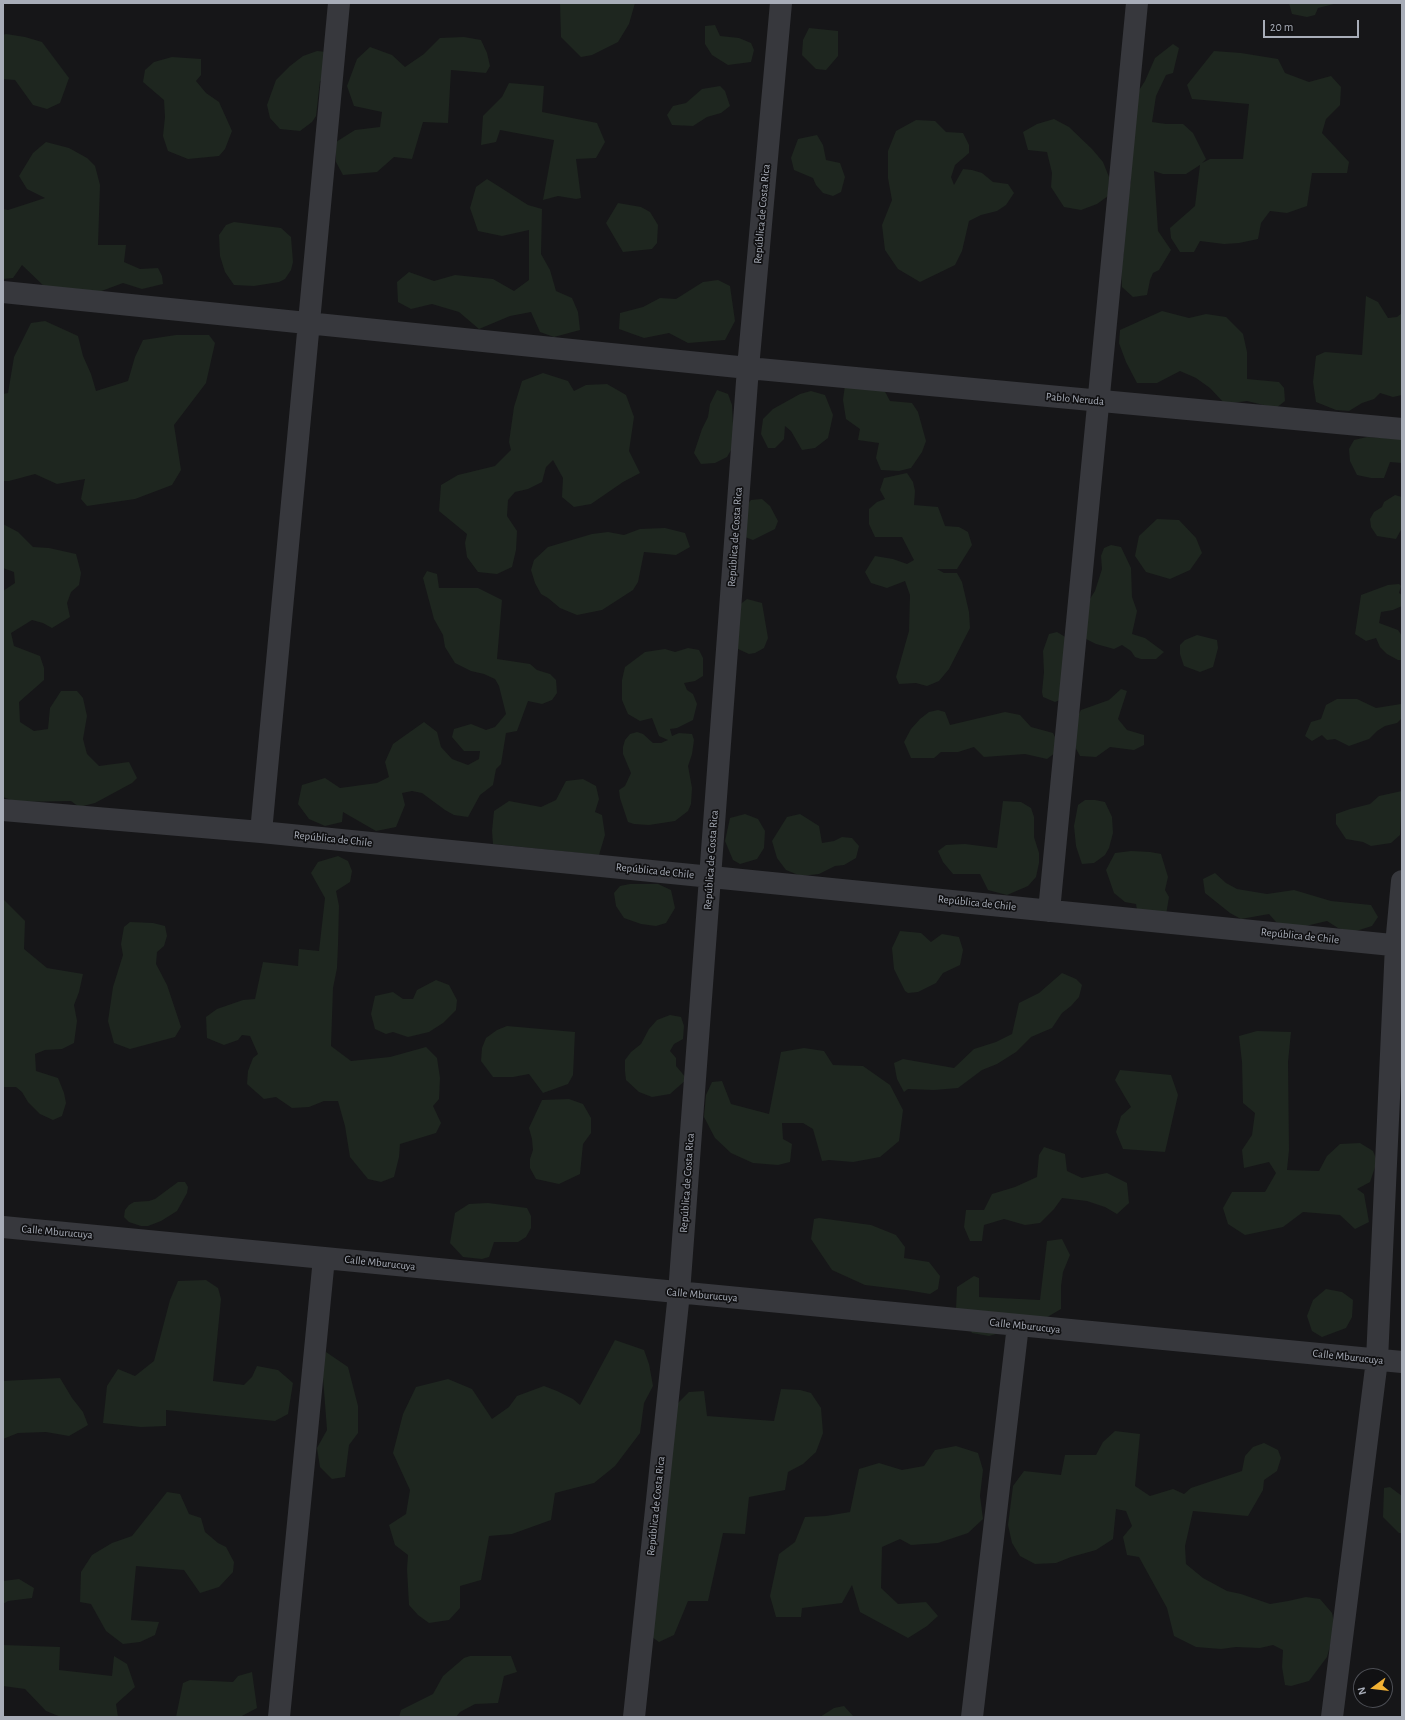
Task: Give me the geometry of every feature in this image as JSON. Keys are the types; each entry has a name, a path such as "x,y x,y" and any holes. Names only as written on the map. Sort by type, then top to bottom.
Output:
{"street":[{"path":"261,832 339,3"},
{"name":"República de Costa Rica","path":"634,1717 679,1292 748,368 781,3"},
{"path":"1049,910 1137,3"},
{"name":"Pablo Neruda","path":"3,292 748,368 1402,429"},
{"name":"República de Chile","path":"3,810 261,832 1399,946"},
{"path":"1332,1717 1377,1360 1402,881"},
{"name":"Calle Mburucuya","path":"3,1227 1402,1362"},
{"path":"279,1717 324,1258"},
{"path":"972,1717 1018,1325"}],"shaded area":[{"path":"560,3 635,3 629,24 618,42 592,55 581,57 561,37"},
{"path":"1289,3 1338,3 1318,8 1315,15 1307,17 1292,14"},
{"path":"715,25 720,36 739,38 751,43 754,50 751,62 728,65 712,55 705,44 705,26"},
{"path":"809,28 838,31 838,56 826,70 816,69 802,55 803,40"},
{"path":"6,34 42,42 69,78 60,103 47,109 33,105 15,80 3,79 3,35"},
{"path":"464,37 481,40 487,53 490,66 486,73 451,70 448,123 423,122 412,159 394,157 377,172 343,175 336,162 336,142 355,130 380,127 382,112 354,106 347,86 357,59 370,47 392,55 405,67 424,54 440,38"},
{"path":"1173,44 1179,48 1173,73 1166,75 1156,96 1152,122 1183,124 1193,133 1206,159 1202,163 1210,159 1243,159 1249,104 1192,99 1187,85 1214,51 1241,53 1278,59 1285,73 1309,82 1331,76 1341,87 1340,105 1326,119 1322,133 1349,162 1347,173 1312,173 1307,206 1287,213 1270,211 1261,223 1258,239 1224,244 1200,241 1194,252 1180,252 1171,238 1170,228 1195,206 1200,165 1186,174 1163,174 1154,171 1158,231 1171,250 1159,270 1153,273 1147,295 1133,297 1122,287 1121,270 1124,251 1123,224 1125,204 1131,181 1125,153 1128,107 1145,81 1155,58"},
{"path":"317,51 336,53 337,78 320,81 316,116 312,122 300,131 280,129 270,118 267,105 276,80 303,56"},
{"path":"172,57 201,59 201,75 196,81 206,93 219,102 232,131 225,149 219,156 188,159 168,151 163,136 165,117 164,100 143,82 145,70 154,62"},
{"path":"509,83 544,86 542,112 597,123 605,142 596,158 576,159 581,198 576,199 558,196 543,200 554,140 500,130 496,142 481,145 483,116 502,97"},
{"path":"720,86 725,91 730,106 721,113 707,117 693,126 672,125 667,115 673,106 686,103 702,89"},
{"path":"1054,119 1069,127 1103,162 1109,177 1108,196 1097,204 1081,210 1064,207 1051,187 1052,173 1047,152 1028,150 1023,132 1037,124"},
{"path":"916,120 935,121 946,132 963,133 969,145 969,153 955,165 951,177 954,185 963,169 972,170 982,173 993,182 1008,184 1014,193 1006,205 997,211 981,215 969,221 962,251 955,265 920,282 898,269 885,250 882,225 892,200 888,178 888,151 896,131"},
{"path":"817,135 823,145 826,160 840,163 845,177 841,192 833,196 823,193 816,185 813,178 794,170 791,158 798,139"},
{"path":"46,142 69,148 87,158 95,166 100,185 98,245 126,245 124,262 140,269 158,268 162,276 163,284 142,289 123,283 80,299 47,289 22,265 13,278 3,279 3,209 8,210 45,198 27,189 19,176 33,153"},
{"path":"487,179 528,205 542,209 541,254 550,270 556,291 572,298 578,312 580,330 554,337 540,332 531,312 510,316 479,329 459,312 432,304 411,309 398,302 397,282 409,272 434,281 455,275 493,279 514,291 529,280 529,230 502,236 478,231 470,208 476,187"},
{"path":"618,203 641,207 650,212 658,225 657,243 652,249 623,252 606,223"},
{"path":"234,222 281,228 291,237 293,262 291,270 285,279 279,282 254,286 234,285 225,272 220,256 219,235 226,225"},
{"path":"718,280 730,286 735,321 725,340 688,343 669,333 644,338 619,329 620,313 643,307 660,298 676,299 703,282"},
{"path":"1366,296 1378,302 1388,318 1397,317 1402,313 1402,395 1393,397 1380,393 1374,399 1362,403 1349,411 1336,410 1316,402 1313,382 1316,356 1325,352 1362,355"},
{"path":"1162,311 1189,318 1206,314 1226,317 1243,334 1247,352 1247,379 1279,382 1284,388 1285,401 1276,408 1247,401 1225,404 1210,388 1196,378 1180,371 1157,383 1137,383 1126,362 1119,343 1120,330"},
{"path":"45,321 78,336 83,356 91,374 96,391 128,381 135,357 143,340 176,335 209,335 215,343 206,383 174,425 181,470 172,485 135,499 87,506 81,499 85,479 57,484 35,474 9,481 3,481 3,394 8,393 14,357 31,323"},
{"path":"543,373 568,381 574,391 586,385 607,384 626,395 634,417 629,451 640,473 623,482 591,504 574,507 562,497 563,478 553,460 546,467 542,482 528,489 515,492 508,500 507,516 517,531 516,550 512,567 497,574 478,572 467,557 465,543 467,534 439,511 441,485 458,475 495,466 511,450 509,442 514,407 522,381"},
{"path":"845,385 883,388 890,401 912,403 918,412 926,441 922,452 911,468 899,471 881,470 876,458 879,443 858,440 860,429 846,419 843,400"},
{"path":"717,390 728,394 732,405 734,445 727,457 715,463 701,464 694,453 702,429 708,417 710,404"},
{"path":"811,391 825,395 833,415 828,438 815,448 802,450 791,431 785,426 784,439 775,448 768,448 761,434 763,419 773,409 800,394"},
{"path":"1367,437 1402,439 1402,463 1390,462 1384,478 1371,478 1357,475 1350,461 1349,449 1354,440"},
{"path":"907,473 913,482 915,491 914,505 938,507 945,526 959,527 968,532 972,545 957,569 937,569 944,573 957,573 962,582 969,612 970,628 949,669 939,681 927,686 916,683 899,684 896,677 909,631 910,595 905,581 887,588 871,583 865,572 875,556 893,559 907,564 914,560 902,537 875,537 869,524 869,509 877,502 885,499 880,490 884,478"},
{"path":"1395,495 1402,497 1402,528 1396,539 1377,536 1371,527 1370,519 1374,512 1382,507 1384,502"},
{"path":"762,499 770,506 778,521 775,529 753,540 745,537 744,508 751,500"},
{"path":"1157,519 1179,520 1196,538 1202,553 1190,570 1170,579 1146,572 1135,556 1139,536"},
{"path":"3,524 18,532 33,547 49,548 76,554 81,573 79,585 71,592 67,603 70,617 52,628 43,623 32,620 11,633 14,646 40,656 44,668 44,680 19,702 20,722 34,731 48,729 50,708 61,691 77,691 83,698 87,716 83,739 87,754 99,766 129,762 137,778 132,783 95,803 79,807 71,801 16,802 3,797 3,591 15,583 14,572 3,568"},
{"path":"665,528 685,533 690,547 676,555 644,552 638,582 633,590 602,610 577,615 560,608 541,594 535,583 531,570 534,560 548,547 592,534 608,532 624,535 640,529"},
{"path":"1111,545 1121,547 1131,568 1132,597 1137,611 1132,634 1145,638 1164,652 1156,659 1141,659 1135,657 1131,651 1122,645 1114,649 1096,644 1086,639 1086,605 1095,591 1102,569 1101,556 1104,548"},
{"path":"427,571 437,574 439,588 478,588 502,600 497,659 530,664 537,670 550,674 556,680 557,693 552,700 542,704 528,701 517,731 506,733 501,764 496,769 493,785 480,795 468,817 454,815 422,793 412,791 402,793 405,805 396,827 376,831 343,812 342,822 325,826 309,819 298,804 302,785 325,778 340,788 377,783 389,777 385,762 393,744 424,722 437,732 441,747 452,759 468,765 479,759 480,751 464,751 452,737 454,729 471,724 486,730 495,727 506,714 499,686 495,679 484,674 471,671 455,663 445,647 443,635 434,619 423,578"},
{"path":"1399,584 1401,586 1399,593 1402,595 1402,606 1393,610 1381,612 1379,623 1398,630 1402,636 1402,660 1398,660 1387,654 1380,647 1376,638 1366,641 1355,634 1361,595 1388,585"},
{"path":"747,599 762,603 768,638 764,648 755,653 749,654 738,649 733,633 738,606"},
{"path":"1057,632 1067,638 1062,699 1055,702 1043,697 1043,651 1049,634"},
{"path":"1197,635 1217,640 1218,648 1213,667 1200,672 1184,666 1180,654 1180,645 1185,640"},
{"path":"688,648 699,650 703,658 703,676 695,681 684,683 687,690 693,694 697,704 693,720 677,728 670,729 672,736 679,733 692,734 694,740 688,766 692,788 691,804 688,811 675,821 649,825 634,824 628,822 620,798 619,790 625,786 631,773 623,754 625,740 630,734 637,732 643,734 653,743 661,743 668,740 659,736 652,718 640,721 628,714 622,700 622,680 625,667 645,652 665,649 675,652"},
{"path":"1121,689 1127,691 1118,719 1127,730 1144,735 1144,745 1134,750 1110,747 1096,757 1080,756 1074,745 1075,721 1081,710 1109,700"},
{"path":"1337,699 1357,699 1376,708 1401,704 1402,718 1397,723 1385,726 1377,731 1369,739 1349,746 1335,739 1327,740 1322,735 1312,741 1305,736 1311,722 1321,719 1326,705"},
{"path":"938,710 945,712 950,725 1005,712 1020,715 1031,727 1053,733 1056,739 1055,753 1047,759 1025,754 984,757 974,747 958,752 941,752 934,758 911,758 904,742 911,729 929,712"},
{"path":"583,779 596,786 599,799 595,812 602,815 605,835 599,855 493,844 492,831 494,811 509,801 541,807 556,800 566,781"},
{"path":"1402,791 1400,835 1391,843 1371,846 1363,842 1346,839 1336,824 1336,814 1370,804 1379,796"},
{"path":"1085,800 1105,802 1112,817 1113,833 1109,848 1105,855 1094,863 1082,864 1076,846 1074,826 1078,805"},
{"path":"1003,801 1021,802 1031,808 1034,817 1034,837 1039,853 1039,863 1036,877 1028,886 1007,895 988,890 980,874 953,874 943,862 938,851 946,845 965,844 997,848"},
{"path":"745,814 758,819 765,831 764,848 757,859 740,864 733,860 725,841 730,818"},
{"path":"800,814 819,826 822,843 834,841 842,837 852,838 859,846 856,858 844,865 835,866 819,874 801,876 786,870 777,858 772,841 787,817"},
{"path":"1131,851 1161,854 1168,877 1165,890 1169,897 1166,915 1138,916 1136,904 1125,902 1114,893 1106,870 1115,853"},
{"path":"338,856 348,861 352,871 350,882 336,891 339,906 338,945 337,968 333,988 331,1046 351,1061 390,1057 426,1047 437,1058 440,1078 439,1099 433,1106 441,1123 436,1133 400,1144 399,1157 394,1177 381,1182 368,1179 350,1157 345,1126 338,1101 324,1101 309,1107 292,1108 276,1097 264,1099 247,1084 248,1071 253,1058 258,1054 250,1036 242,1035 238,1040 224,1045 207,1038 206,1017 217,1009 243,1000 255,999 263,962 298,966 299,949 319,951 325,898 311,873 318,862"},
{"path":"1215,873 1226,883 1237,889 1267,894 1294,890 1331,901 1371,905 1378,917 1372,926 1353,932 1338,928 1327,921 1293,929 1276,922 1269,914 1241,919 1230,913 1205,893 1203,879"},
{"path":"630,884 658,884 671,890 675,908 666,923 656,926 641,924 624,918 616,906 614,893 620,886"},
{"path":"3,899 25,921 24,949 47,968 83,974 74,1005 77,1021 74,1043 62,1049 45,1050 35,1054 36,1071 58,1078 64,1093 66,1103 62,1116 53,1120 40,1114 16,1087 3,1087"},
{"path":"130,922 153,923 165,926 167,936 164,946 157,952 156,964 167,985 181,1027 175,1037 130,1049 114,1043 108,1021 113,987 123,955 121,944 124,927"},
{"path":"900,931 921,933 931,942 942,934 959,937 963,950 960,965 943,973 936,983 918,992 908,993 905,991 894,969 892,948"},
{"path":"1062,973 1076,979 1082,985 1079,997 1062,1013 1052,1028 1031,1037 1016,1052 997,1064 982,1070 958,1088 934,1090 908,1089 904,1092 897,1079 894,1063 903,1059 954,1068 974,1049 996,1042 1012,1034 1019,1003 1039,993"},
{"path":"436,980 449,985 457,1000 456,1010 443,1023 429,1032 408,1037 393,1032 386,1034 375,1029 371,1014 375,996 393,992 403,999 413,999 417,990"},
{"path":"670,1015 681,1017 684,1026 683,1039 674,1044 670,1051 676,1058 676,1066 687,1079 670,1094 652,1097 639,1092 626,1080 625,1060 631,1052 641,1044 649,1029 657,1020"},
{"path":"507,1026 575,1032 573,1075 568,1084 543,1093 529,1074 513,1077 493,1077 481,1061 482,1048 486,1038 497,1030"},
{"path":"1257,1031 1291,1032 1288,1062 1289,1150 1287,1170 1319,1171 1327,1156 1340,1144 1360,1143 1373,1151 1377,1161 1370,1182 1357,1189 1364,1194 1369,1222 1355,1229 1340,1215 1303,1212 1283,1227 1245,1235 1228,1224 1223,1208 1232,1192 1265,1192 1276,1173 1269,1162 1244,1168 1242,1150 1252,1135 1255,1113 1243,1103 1242,1062 1239,1036"},
{"path":"804,1048 824,1051 833,1065 863,1066 890,1085 903,1110 899,1141 880,1157 853,1162 829,1160 822,1161 813,1129 803,1123 782,1123 783,1139 792,1144 790,1162 778,1165 753,1163 731,1153 715,1138 704,1117 706,1095 712,1082 722,1081 731,1104 769,1114 781,1052"},
{"path":"1120,1070 1171,1075 1178,1095 1165,1152 1123,1149 1116,1132 1121,1116 1131,1107 1115,1080"},
{"path":"569,1099 583,1104 591,1118 591,1133 583,1144 580,1174 559,1184 536,1179 530,1168 530,1159 533,1150 529,1128 542,1100"},
{"path":"1044,1147 1065,1154 1067,1171 1082,1178 1107,1173 1127,1183 1129,1203 1117,1214 1105,1207 1087,1201 1062,1198 1054,1209 1040,1223 1025,1225 1004,1219 984,1225 982,1241 970,1241 964,1227 966,1210 984,1210 992,1194 1015,1187 1037,1177 1039,1155"},
{"path":"178,1182 185,1182 188,1187 187,1193 177,1211 161,1221 148,1226 141,1226 129,1222 124,1217 125,1210 129,1205 134,1202 155,1199"},
{"path":"488,1203 527,1208 531,1216 531,1228 526,1237 518,1242 494,1242 489,1257 482,1259 463,1257 450,1243 455,1213 469,1204"},
{"path":"819,1218 871,1225 896,1235 905,1247 904,1258 929,1262 940,1276 938,1289 930,1294 865,1285 832,1270 811,1239 814,1219"},
{"path":"1062,1239 1070,1255 1063,1272 1061,1286 1061,1309 1044,1319 989,1336 972,1333 956,1309 957,1287 974,1276 979,1278 979,1297 1040,1300 1047,1241"},
{"path":"206,1280 218,1288 221,1299 213,1381 244,1385 252,1377 257,1366 278,1370 293,1383 288,1414 275,1421 166,1410 166,1426 141,1427 103,1423 107,1386 118,1369 135,1376 154,1361 170,1300 178,1281"},
{"path":"1326,1289 1342,1292 1353,1300 1352,1317 1346,1328 1322,1337 1312,1331 1307,1316 1313,1300"},
{"path":"615,1340 644,1350 649,1364 653,1386 644,1403 640,1433 615,1466 594,1483 555,1493 551,1520 512,1534 489,1536 481,1580 460,1586 460,1608 449,1620 429,1623 418,1615 409,1605 407,1569 408,1555 395,1545 389,1525 406,1514 410,1490 393,1453 403,1414 416,1387 448,1379 472,1389 492,1419 509,1407 517,1396 544,1386 573,1399 580,1405"},
{"path":"326,1352 348,1367 358,1406 358,1433 349,1445 345,1477 332,1479 320,1467 317,1448 327,1430 322,1364"},
{"path":"60,1378 72,1398 83,1412 88,1425 69,1436 46,1432 18,1433 3,1439 3,1381"},
{"path":"781,1389 800,1390 811,1393 821,1408 823,1433 816,1452 803,1464 788,1472 785,1490 749,1497 745,1534 723,1533 708,1601 688,1601 674,1635 659,1642 652,1637 675,1406 689,1392 704,1391 707,1416 774,1421"},
{"path":"1115,1431 1140,1434 1135,1486 1150,1496 1173,1489 1184,1494 1191,1488 1242,1471 1245,1456 1253,1447 1264,1443 1278,1450 1281,1458 1277,1471 1264,1480 1263,1490 1248,1516 1193,1511 1185,1546 1186,1564 1203,1578 1227,1591 1270,1604 1306,1597 1320,1599 1332,1613 1335,1628 1327,1657 1309,1681 1291,1686 1285,1685 1282,1667 1283,1650 1273,1645 1260,1648 1236,1647 1221,1649 1196,1647 1174,1636 1167,1608 1139,1557 1127,1555 1123,1537 1132,1526 1126,1511 1116,1509 1113,1539 1096,1550 1056,1563 1035,1564 1020,1556 1012,1543 1008,1525 1013,1486 1024,1471 1061,1475 1065,1455 1096,1455 1103,1442"},
{"path":"956,1446 978,1453 983,1470 980,1496 983,1519 968,1533 938,1543 911,1545 900,1539 882,1547 881,1588 898,1604 926,1602 938,1616 927,1626 908,1638 860,1612 852,1585 842,1603 802,1608 801,1617 776,1617 770,1596 779,1554 795,1542 805,1517 826,1516 850,1512 859,1469 879,1463 902,1470 924,1466 935,1450"},
{"path":"1390,1487 1402,1496 1402,1533 1399,1533 1383,1517 1384,1488"},
{"path":"167,1492 180,1494 189,1514 201,1518 205,1532 218,1543 226,1547 234,1562 233,1572 219,1587 200,1593 184,1570 136,1566 131,1620 159,1622 155,1635 140,1642 123,1644 106,1631 91,1604 80,1602 81,1572 92,1555 112,1543 132,1536"},
{"path":"19,1579 34,1588 32,1598 8,1601 3,1604 3,1581"},
{"path":"3,1645 60,1647 59,1670 112,1676 114,1656 127,1664 135,1687 116,1704 118,1717 61,1717 46,1711 25,1689 3,1686"},
{"path":"470,1656 511,1656 517,1672 504,1676 498,1703 475,1704 460,1712 456,1717 399,1717 401,1710 433,1694 443,1676 464,1658"},
{"path":"252,1672 257,1708 240,1717 176,1717 183,1683 190,1680 233,1682 238,1676"},
{"path":"844,1706 854,1717 820,1717 834,1708"}]}
